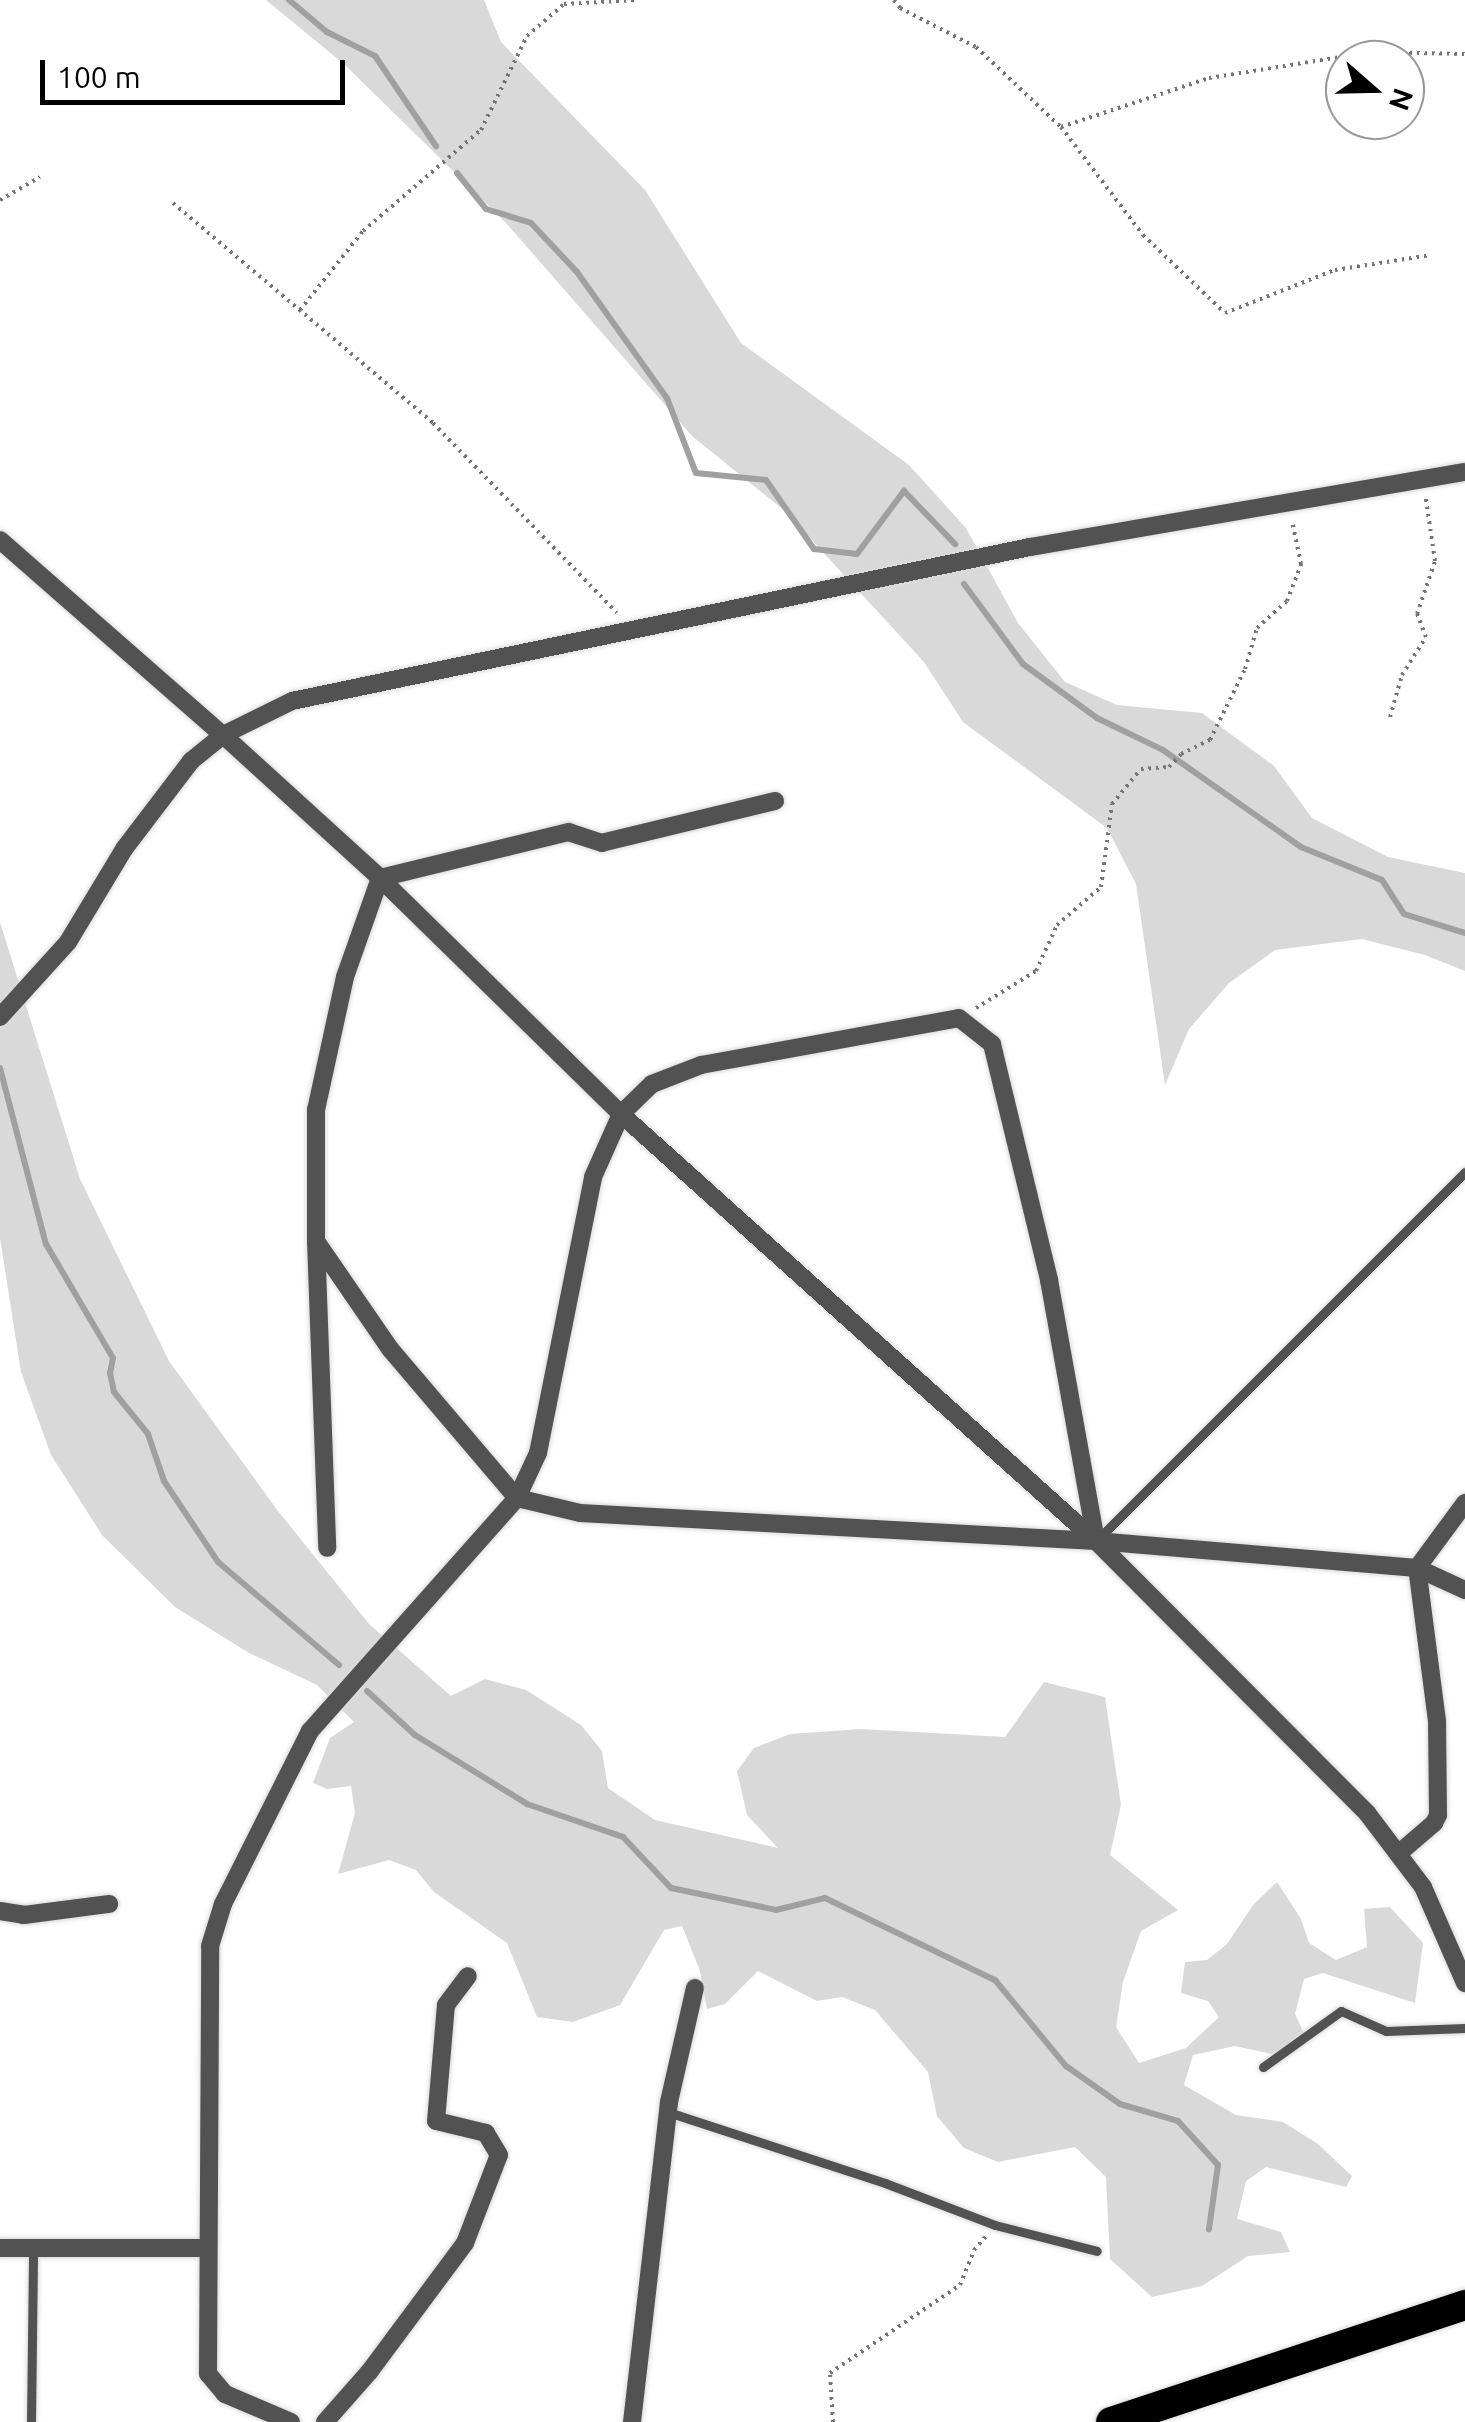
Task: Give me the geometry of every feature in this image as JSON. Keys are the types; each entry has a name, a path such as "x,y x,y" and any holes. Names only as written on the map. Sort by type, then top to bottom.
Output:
{"highway":[{"path":"1111,2422 1465,2305"}],"street":[{"path":"0,1016 68,942 124,849 191,761 223,735 292,701 1030,547 1465,472"},
{"path":"0,540 380,878 621,1114 1096,1541 1367,1813 1423,1887 1465,1983"},
{"path":"380,878 569,832 602,843 775,802"},
{"path":"327,1548 316,1240 316,1110 345,977 380,878"},
{"path":"290,2422 225,2394 208,2374 210,1946 223,1904 310,1731 517,1498 538,1453 593,1177 621,1114 652,1084 701,1064 959,1018 992,1044 1049,1280 1096,1541"},
{"path":"316,1240 392,1350 517,1498 580,1513 1096,1541 1416,1568 1465,1590"},
{"path":"1398,1854 1434,1824 1438,1814 1437,1722 1416,1568 1465,1503"},
{"path":"0,1911 24,1915 110,1904"},
{"path":"325,2422 370,2371 465,2243 499,2155 486,2133 436,2121 446,2006 468,1976"},
{"path":"632,2422 668,2112 695,1988"},
{"path":"0,2248 206,2248"}],"lane":[{"path":"1096,1541 1465,1172"},
{"path":"1263,2067 1340,2011 1386,2031 1465,2028"},
{"path":"668,2112 885,2183 996,2225 1097,2251"},
{"path":"32,2422 33,2248"}],"path":[{"path":"300,310 363,231 481,130 527,36 564,4 637,0"},
{"path":"894,0 900,8 976,47 1061,127 1143,235 1226,313 1335,270 1431,255"},
{"path":"1061,127 1209,78 1372,52 1465,54"},
{"path":"0,200 40,178"},
{"path":"173,203 433,422 634,631"},
{"path":"1390,717 1402,674 1426,637 1417,614 1435,561 1423,479"},
{"path":"959,1018 1036,971 1057,926 1101,887 1112,804 1141,769 1169,767 1181,754 1210,740 1245,669 1257,628 1287,601 1301,564 1288,503"},
{"path":"834,2422 830,2373 960,2285 974,2250 996,2225"}],"shaded area":[{"path":"266,0 484,0 501,42 645,190 741,343 909,465 966,528 1018,623 1065,682 1117,705 1202,713 1274,766 1312,818 1388,857 1465,873 1465,971 1425,955 1362,939 1275,950 1229,983 1189,1029 1165,1085 1136,884 1107,828 963,722 924,662 786,512 692,436 507,224 345,65"},
{"path":"0,922 80,1179 169,1361 278,1511 369,1624 451,1696 485,1679 526,1690 581,1725 602,1751 608,1788 655,1820 778,1848 747,1815 737,1771 754,1748 790,1734 861,1729 1005,1737 1044,1682 1105,1697 1121,1805 1110,1855 1178,1910 1141,1931 1123,1982 1116,2027 1139,2063 1186,2048 1219,2017 1208,2001 1181,1993 1185,1962 1207,1960 1227,1944 1253,1905 1277,1882 1301,1919 1309,1943 1336,1960 1367,1947 1364,1909 1390,1907 1423,1943 1415,2003 1323,1973 1304,1979 1295,2014 1307,2040 1276,2055 1235,2046 1193,2055 1184,2085 1236,2115 1283,2122 1318,2144 1352,2176 1346,2187 1266,2167 1246,2181 1237,2219 1281,2232 1290,2252 1248,2256 1202,2286 1152,2297 1110,2259 1106,2177 1075,2147 998,2162 964,2148 937,2116 928,2072 875,2010 842,1997 817,2001 758,1971 725,2004 707,2009 700,1971 682,1926 664,1930 620,2005 573,2022 537,2017 507,1943 434,1892 416,1870 389,1860 338,1874 355,1813 351,1786 327,1789 313,1783 330,1738 354,1722 317,1685 249,1653 175,1607 102,1535 51,1455 21,1372 0,1238"}],"waterway":[{"path":"289,0 327,32 375,56 436,146"},
{"path":"457,173 486,209 531,223 577,272 667,398 696,473 766,480 814,549 857,554 904,491 955,544"},
{"path":"964,584 1023,664 1097,718 1163,750 1301,847 1382,880 1404,914 1465,933"},
{"path":"0,1068 46,1244 113,1358 110,1373 114,1392 148,1434 164,1481 218,1562 339,1665"},
{"path":"367,1691 415,1735 527,1804 623,1837 671,1888 776,1910 825,1898 995,1980 1066,2066 1120,2104 1178,2121 1218,2165 1209,2229"}]}
